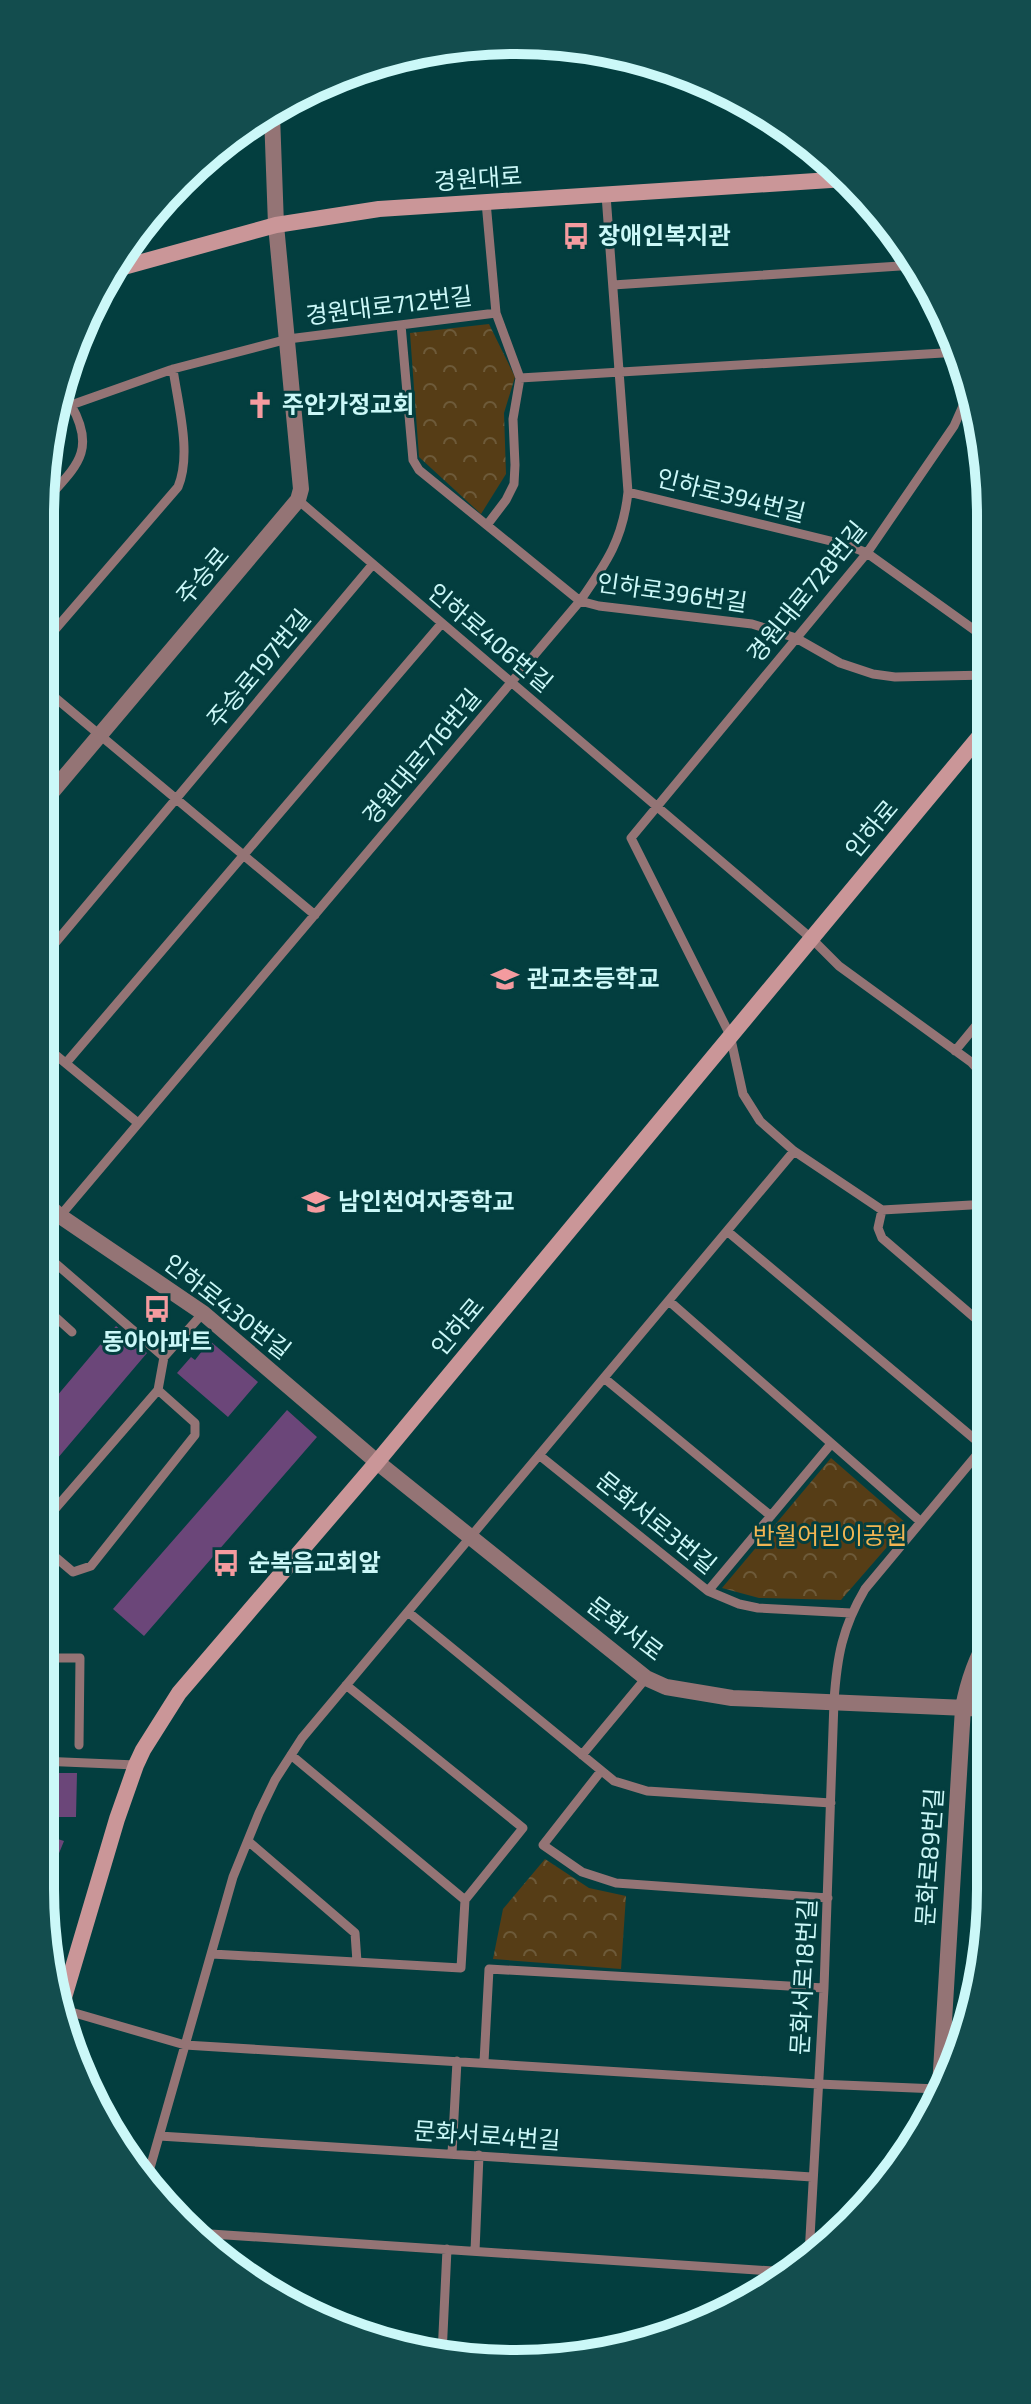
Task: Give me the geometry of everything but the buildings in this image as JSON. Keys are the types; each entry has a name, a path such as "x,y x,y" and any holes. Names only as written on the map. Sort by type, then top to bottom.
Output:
{"main road":[{"name":"경원대로","path":"128,266 276,225 379,209 832,180"},
{"name":"인하로","path":"66,1991 136,1765 179,1693 377,1462 977,739"}],"street":[{"path":"272,124 276,225 301,489 298,500"},
{"name":"주승로","path":"54,789 298,500"},
{"name":"인하로430번길","path":"54,1211 203,1313 377,1462"},
{"name":"문화서로","path":"377,1462 646,1678 666,1687 732,1698 977,1709"},
{"name":"문화로89번길","path":"940,2069 963,1708 977,1657"}],"lane":[{"name":"경원대로716번길","path":"60,1216 580,601 617,543 625,519 628,492 606,195"},
{"name":"경원대로712번길","path":"486,202 496,313 520,378 513,419 514,484 487,525"},
{"path":"613,285 903,266"},
{"name":"경원대로712번길","path":"288,339 496,313"},
{"path":"401,325 413,460 419,470 580,601"},
{"path":"68,406 173,369 288,339"},
{"path":"520,378 947,353"},
{"path":"54,631 178,487 184,474 173,369"},
{"path":"55,490 80,460 85,444 80,420 71,405"},
{"name":"경원대로728번길","path":"657,806 867,553 954,426 963,405"},
{"name":"인하로394번길","path":"628,492 847,545 867,553 977,632"},
{"name":"인하로406번길","path":"298,500 812,939 839,966 977,1069"},
{"name":"주승로197번길","path":"54,944 373,564"},
{"name":"인하로396번길","path":"580,601 599,606 740,621 796,638 840,663 873,674 895,677 977,675"},
{"path":"66,1063 442,623"},
{"path":"54,697 315,915"},
{"path":"657,806 631,838 730,1035 743,1094 760,1121 794,1151 882,1210 977,1206"},
{"path":"955,1051 977,1024"},
{"path":"54,1053 138,1123"},
{"path":"150,2170 233,1877 259,1813 291,1755 346,1685 794,1151"},
{"path":"882,1210 878,1228 882,1238 977,1320"},
{"path":"727,1231 977,1436"},
{"path":"54,1262 164,1357"},
{"path":"669,1301 921,1522"},
{"path":"54,1510 158,1390 164,1357 203,1313"},
{"path":"54,1316 72,1332"},
{"path":"604,1378 771,1516"},
{"path":"54,1556 73,1572 91,1566 195,1435 195,1423 158,1390"},
{"path":"708,1591 831,1444"},
{"name":"문화서로3번길","path":"539,1455 708,1591 758,1608 851,1613"},
{"name":"문화서로18번길","path":"809,2244 824,1988 836,1665 851,1613 865,1589 977,1458"},
{"path":"408,1612 614,1781 647,1791 831,1803"},
{"path":"54,1658 80,1658 79,1745"},
{"path":"582,1755 646,1678"},
{"path":"212,1954 461,1968 465,1900 523,1828 346,1685"},
{"path":"291,1755 465,1900"},
{"path":"54,1762 136,1765"},
{"path":"601,1771 543,1845 582,1872 616,1883 828,1898"},
{"path":"248,1841 355,1933 357,1962"},
{"path":"484,2062 489,1969 824,1988"},
{"path":"71,2013 185,2045 818,2084 931,2088"},
{"path":"452,2154 457,2061"},
{"name":"문화서로4번길","path":"159,2136 812,2177"},
{"path":"475,2251 479,2155"},
{"path":"210,2234 773,2271"},
{"path":"442,2344 447,2249"}],"green space":[{"path":"489,324 515,377 504,413 506,474 481,514 419,457 410,333"},
{"name":"반월어린이공원","path":"831,1458 907,1524 841,1600 759,1598 722,1588"},
{"path":"545,1859 589,1888 626,1896 621,1969 493,1959 503,1909"}],"place":[{"name":"장애인복지관","path":"576,236"},
{"name":"주안가정교회","path":"260,405"},
{"name":"관교초등학교","path":"505,979"},
{"name":"남인천여자중학교","path":"316,1202"},
{"name":"동아아파트","path":"157,1309"},
{"name":"순복음교회앞","path":"226,1563"}]}
